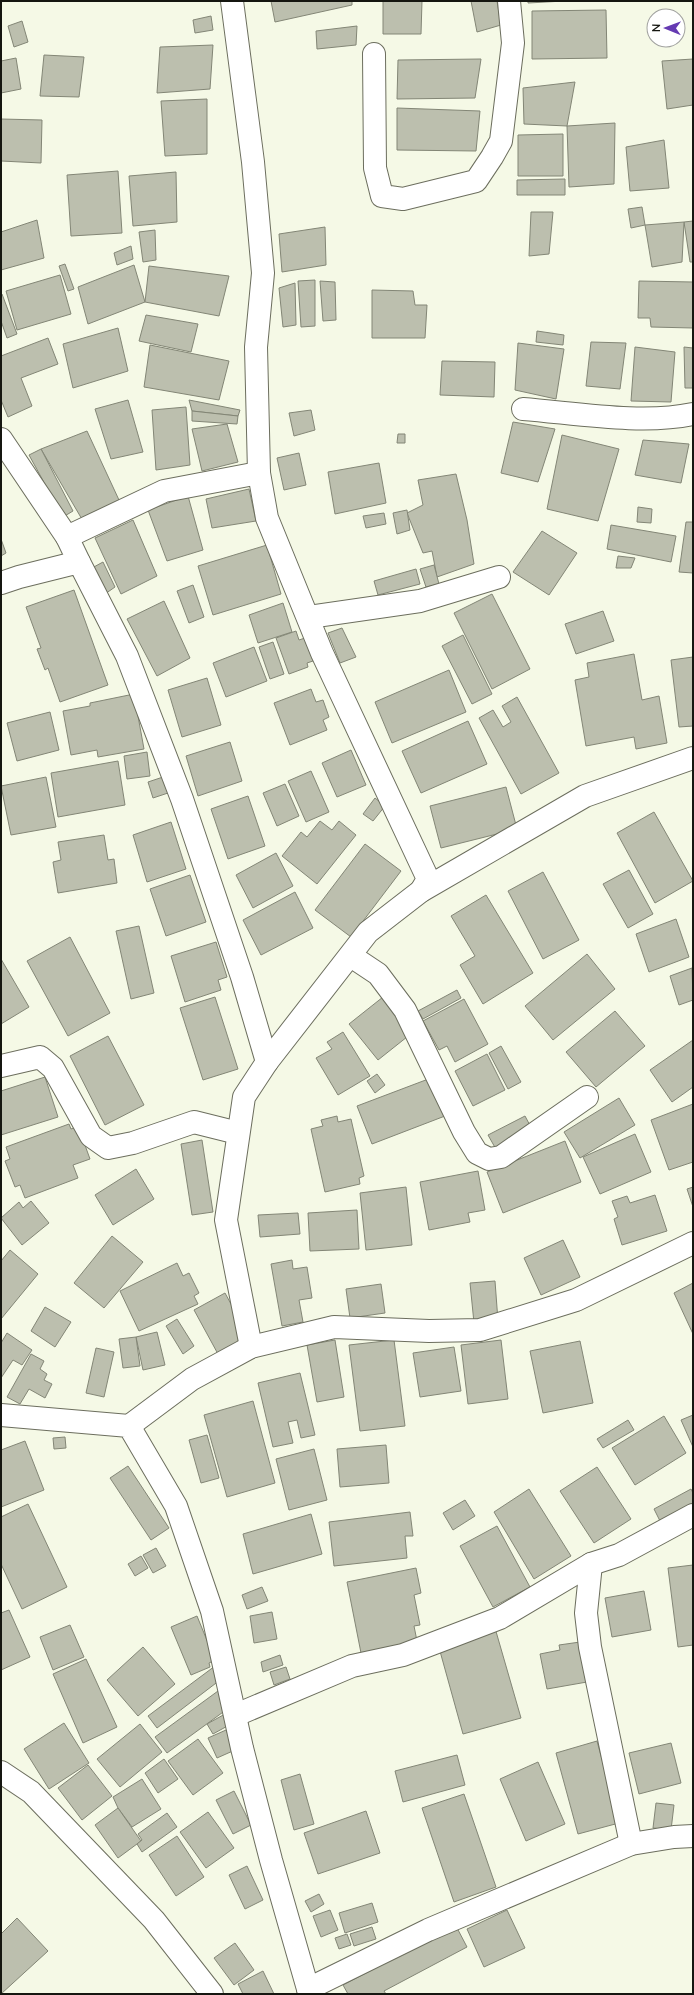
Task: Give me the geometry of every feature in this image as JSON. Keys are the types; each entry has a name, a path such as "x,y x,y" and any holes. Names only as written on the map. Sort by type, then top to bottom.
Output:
{"street":[{"path":"232,1 253,162 263,273 256,347 258,473 267,518 309,617 322,653 428,879 421,891"},
{"path":"374,54 375,168 382,196 403,199 476,181 501,141 513,42 509,1"},
{"path":"523,409 624,417 673,418 693,414"},
{"path":"2,444 67,537 127,656 180,793 242,977 267,1062"},
{"path":"67,537 164,491 258,473"},
{"path":"1,583 79,562"},
{"path":"309,617 420,601 499,577"},
{"path":"251,1347 226,1220 244,1097 267,1062 351,956 368,932 421,891 586,796 693,758"},
{"path":"351,956 378,974 405,1010 464,1132 477,1153 489,1159 501,1157 587,1097"},
{"path":"1,1066 40,1057 53,1068 91,1136 108,1148 133,1143 194,1122 238,1133"},
{"path":"1,1414 130,1426 192,1379 251,1347 334,1327 429,1331 480,1330 576,1300 693,1243"},
{"path":"130,1426 176,1506 212,1611 242,1748 271,1860 310,1991 428,1930 631,1844 674,1837 693,1836"},
{"path":"236,1715 352,1666 403,1655 500,1618 591,1564 619,1555 693,1515"},
{"path":"591,1564 586,1613 590,1647 631,1844"},
{"path":"1,1772 31,1792 154,1920 212,1994"}],"building":[{"path":"271,1 352,1 352,5 275,22"},
{"path":"383,1 422,1 421,34 383,34"},
{"path":"471,1 497,1 501,25 477,32"},
{"path":"528,1 564,1 528,3"},
{"path":"606,10 607,58 532,59 532,11"},
{"path":"211,16 213,30 195,33 193,20"},
{"path":"22,21 28,42 14,47 8,26"},
{"path":"357,26 356,45 317,49 316,31"},
{"path":"213,45 210,89 157,93 160,47"},
{"path":"44,55 84,57 79,97 40,96"},
{"path":"16,58 21,89 1,93 1,61"},
{"path":"481,59 475,98 397,99 398,60"},
{"path":"693,59 693,105 667,109 662,61"},
{"path":"575,82 567,126 524,124 523,88"},
{"path":"207,99 207,154 165,156 161,101"},
{"path":"397,108 480,111 476,151 397,150"},
{"path":"1,119 42,120 41,163 1,161"},
{"path":"615,123 614,184 569,187 567,126"},
{"path":"563,134 563,176 518,176 518,135"},
{"path":"664,140 669,188 630,191 626,147"},
{"path":"118,171 122,233 71,236 67,175"},
{"path":"176,172 177,222 133,226 129,176"},
{"path":"565,179 565,195 517,195 517,180"},
{"path":"642,207 645,225 631,228 628,209"},
{"path":"531,212 553,212 549,254 529,256"},
{"path":"37,220 44,258 1,270 1,232"},
{"path":"693,221 693,262 690,262 684,222"},
{"path":"684,222 682,262 652,267 645,225"},
{"path":"325,227 326,265 282,272 279,234"},
{"path":"155,230 156,260 143,262 139,232"},
{"path":"131,246 133,259 117,265 114,253"},
{"path":"65,264 74,289 68,291 59,266"},
{"path":"134,265 145,302 88,324 78,287"},
{"path":"149,266 229,276 219,316 145,302"},
{"path":"60,275 71,314 17,330 6,291"},
{"path":"315,280 315,326 301,327 298,281"},
{"path":"320,281 335,282 336,320 323,321"},
{"path":"639,281 693,282 693,328 651,327 650,318 638,318"},
{"path":"295,283 296,325 283,327 279,288"},
{"path":"372,290 413,291 415,305 427,305 425,338 372,338"},
{"path":"1,294 17,334 7,338 1,321"},
{"path":"146,315 198,324 191,352 139,341"},
{"path":"118,328 128,371 73,388 63,344"},
{"path":"537,331 564,335 563,345 536,342"},
{"path":"48,338 58,364 21,378 32,406 8,417 1,400 1,356"},
{"path":"591,342 626,343 620,389 586,386"},
{"path":"518,343 564,349 556,399 515,390"},
{"path":"150,345 229,361 219,400 144,387"},
{"path":"635,347 675,352 671,402 631,401"},
{"path":"684,347 693,348 693,388 685,388"},
{"path":"442,361 495,362 494,397 440,395"},
{"path":"128,400 143,452 111,459 95,409"},
{"path":"189,400 240,410 238,416 192,411"},
{"path":"186,407 190,465 156,470 152,410"},
{"path":"311,410 315,430 294,436 289,413"},
{"path":"192,411 238,416 237,424 192,421"},
{"path":"513,422 555,429 538,482 501,473"},
{"path":"227,424 238,462 202,471 192,429"},
{"path":"87,431 119,500 83,521 41,449"},
{"path":"398,434 405,434 405,443 397,443"},
{"path":"562,435 619,449 598,521 547,509"},
{"path":"643,440 689,444 681,483 635,475"},
{"path":"41,449 73,511 63,517 29,455"},
{"path":"299,453 306,485 284,490 277,458"},
{"path":"379,463 386,503 335,514 328,472"},
{"path":"456,474 467,520 474,564 437,577 432,551 423,553 407,513 423,505 418,480"},
{"path":"249,489 256,521 212,528 206,499"},
{"path":"188,496 203,550 167,561 148,510"},
{"path":"638,507 652,509 651,523 637,522"},
{"path":"407,510 410,530 397,534 393,513"},
{"path":"384,513 386,524 366,528 363,516"},
{"path":"133,520 157,576 121,594 95,538"},
{"path":"686,522 693,522 693,573 679,572"},
{"path":"611,525 676,536 671,562 607,549"},
{"path":"542,531 577,553 549,595 513,572"},
{"path":"1,539 6,553 1,556"},
{"path":"267,545 281,594 213,615 198,566"},
{"path":"618,556 635,558 631,568 616,568"},
{"path":"103,562 115,587 105,594 92,568"},
{"path":"434,565 439,584 426,587 420,569"},
{"path":"416,569 420,584 378,595 374,581"},
{"path":"193,585 204,617 189,623 177,591"},
{"path":"74,590 108,685 60,702 48,668 45,670 37,649 41,648 26,607"},
{"path":"492,594 530,669 492,689 454,613"},
{"path":"164,601 190,658 157,676 127,619"},
{"path":"283,603 292,632 258,643 249,615"},
{"path":"603,611 614,641 576,654 565,624"},
{"path":"342,628 356,657 340,663 328,633"},
{"path":"296,631 299,640 305,638 313,661 307,663 308,667 289,674 276,638"},
{"path":"463,635 492,694 472,704 442,646"},
{"path":"273,642 284,674 270,679 259,647"},
{"path":"254,647 267,681 226,697 213,663"},
{"path":"634,654 642,700 659,696 667,743 636,749 634,737 586,746 575,680 589,677 587,663"},
{"path":"693,657 693,726 679,727 671,660"},
{"path":"449,670 466,712 392,743 375,702"},
{"path":"207,678 221,725 182,737 168,690"},
{"path":"311,689 316,702 323,700 329,717 323,720 327,730 290,745 274,703"},
{"path":"134,694 144,749 98,757 97,750 71,755 63,711 90,706 90,703"},
{"path":"517,697 559,773 521,794 479,718 493,710 503,727 511,722 502,706"},
{"path":"50,712 59,750 17,761 7,723"},
{"path":"468,721 487,764 421,793 402,751"},
{"path":"230,742 242,781 198,796 186,756"},
{"path":"351,750 366,785 337,797 322,763"},
{"path":"147,752 150,776 127,779 124,756"},
{"path":"118,761 125,805 58,817 51,773"},
{"path":"311,771 329,812 306,822 288,781"},
{"path":"46,777 56,827 11,835 1,786"},
{"path":"163,777 168,793 153,798 148,782"},
{"path":"285,784 299,816 277,826 263,793"},
{"path":"506,787 517,829 441,848 430,806"},
{"path":"248,796 265,846 228,859 211,809"},
{"path":"375,798 385,806 373,821 363,814"},
{"path":"654,812 693,881 655,903 617,833"},
{"path":"320,821 332,830 339,821 356,835 317,884 282,856 301,832 307,837"},
{"path":"171,822 186,869 147,882 133,835"},
{"path":"104,835 108,860 114,859 117,883 58,893 53,862 61,860 58,842"},
{"path":"365,844 401,871 351,937 315,910"},
{"path":"276,853 293,886 253,908 236,875"},
{"path":"629,870 653,914 628,928 603,884"},
{"path":"543,872 579,940 543,959 508,891"},
{"path":"190,875 206,922 166,936 150,889"},
{"path":"295,892 313,928 261,955 243,920"},
{"path":"486,895 533,973 483,1004 460,965 475,956 451,916"},
{"path":"676,919 689,957 649,972 636,934"},
{"path":"139,926 154,993 131,999 116,931"},
{"path":"70,937 110,1013 68,1036 27,961"},
{"path":"216,942 227,977 218,980 221,990 185,1002 171,956"},
{"path":"587,954 615,989 553,1040 525,1006"},
{"path":"1,959 29,1007 1,1024"},
{"path":"692,968 693,1000 679,1005 670,976"},
{"path":"457,990 461,998 423,1019 418,1011"},
{"path":"215,997 238,1069 203,1080 180,1008"},
{"path":"383,997 412,1033 378,1060 349,1024"},
{"path":"464,999 488,1044 455,1062 447,1046 439,1050 423,1021"},
{"path":"615,1011 645,1046 596,1087 566,1052"},
{"path":"343,1032 370,1076 338,1095 316,1058 332,1049 327,1042"},
{"path":"108,1036 144,1105 105,1125 70,1056"},
{"path":"693,1040 693,1087 672,1102 650,1070"},
{"path":"501,1046 521,1082 508,1089 489,1053"},
{"path":"487,1054 505,1090 473,1106 455,1071"},
{"path":"377,1074 385,1085 375,1093 367,1081"},
{"path":"45,1077 58,1117 1,1135 1,1091"},
{"path":"431,1078 445,1116 372,1144 357,1106"},
{"path":"619,1098 635,1125 580,1158 564,1132"},
{"path":"693,1104 693,1162 669,1170 651,1120"},
{"path":"337,1116 338,1122 351,1119 364,1176 359,1178 360,1184 325,1192 311,1129 323,1126 321,1120"},
{"path":"525,1116 533,1131 497,1151 488,1135"},
{"path":"69,1124 71,1129 78,1126 90,1159 73,1165 78,1178 25,1198 20,1185 15,1187 5,1161 10,1159 6,1147"},
{"path":"635,1134 651,1172 600,1194 583,1157"},
{"path":"202,1140 213,1212 192,1215 181,1144"},
{"path":"565,1141 581,1182 503,1213 487,1172"},
{"path":"136,1169 154,1199 113,1225 95,1195"},
{"path":"478,1171 485,1210 468,1213 470,1222 429,1230 420,1182"},
{"path":"406,1187 412,1245 366,1250 360,1193"},
{"path":"693,1187 693,1207 687,1189"},
{"path":"655,1195 667,1231 622,1245 614,1219 618,1217 612,1201 627,1196 630,1203"},
{"path":"31,1201 49,1223 22,1245 1,1218 19,1202 23,1208"},
{"path":"357,1210 359,1249 310,1251 308,1213"},
{"path":"298,1213 300,1234 260,1237 258,1215"},
{"path":"112,1236 143,1262 104,1308 74,1283"},
{"path":"563,1240 580,1277 541,1295 524,1258"},
{"path":"10,1250 38,1274 1,1319 1,1261"},
{"path":"292,1260 293,1269 307,1267 312,1298 299,1300 303,1322 282,1326 271,1264"},
{"path":"177,1263 183,1276 189,1273 199,1293 194,1296 198,1304 139,1331 120,1291"},
{"path":"495,1281 498,1321 474,1323 470,1283"},
{"path":"693,1283 693,1334 674,1293"},
{"path":"381,1284 385,1313 350,1318 346,1289"},
{"path":"225,1293 249,1337 218,1354 194,1310"},
{"path":"45,1307 71,1322 55,1347 31,1331"},
{"path":"177,1319 194,1346 183,1354 166,1326"},
{"path":"157,1332 165,1365 143,1370 136,1337"},
{"path":"7,1333 32,1350 22,1365 13,1360 1,1378 1,1343"},
{"path":"136,1337 140,1366 123,1368 119,1339"},
{"path":"335,1340 344,1397 317,1402 307,1345"},
{"path":"394,1340 405,1426 360,1431 349,1345"},
{"path":"501,1340 508,1399 468,1404 461,1345"},
{"path":"580,1341 593,1403 543,1413 530,1351"},
{"path":"454,1347 461,1391 420,1397 413,1353"},
{"path":"96,1348 114,1352 104,1397 86,1393"},
{"path":"31,1354 44,1361 40,1369 47,1374 44,1380 52,1384 45,1398 29,1389 20,1404 7,1397"},
{"path":"300,1373 315,1435 301,1438 297,1420 288,1422 293,1443 273,1447 258,1383"},
{"path":"253,1401 275,1483 227,1497 204,1415"},
{"path":"693,1415 693,1447 681,1420"},
{"path":"664,1416 686,1453 635,1485 612,1448"},
{"path":"628,1420 634,1430 603,1448 597,1439"},
{"path":"207,1435 219,1478 201,1483 189,1440"},
{"path":"65,1437 66,1448 54,1449 53,1438"},
{"path":"25,1441 44,1490 1,1507 1,1450"},
{"path":"386,1445 389,1483 340,1487 337,1449"},
{"path":"314,1449 327,1500 289,1510 276,1459"},
{"path":"128,1466 169,1528 151,1540 110,1478"},
{"path":"597,1467 631,1519 594,1543 560,1491"},
{"path":"529,1489 571,1556 534,1579 494,1512"},
{"path":"691,1489 693,1493 693,1508 662,1525 654,1509"},
{"path":"465,1500 475,1516 453,1530 443,1513"},
{"path":"28,1504 67,1587 22,1609 1,1564 1,1517"},
{"path":"410,1512 413,1536 405,1536 407,1558 334,1566 329,1522"},
{"path":"311,1514 322,1554 253,1574 243,1534"},
{"path":"497,1526 530,1587 493,1607 460,1546"},
{"path":"156,1548 166,1566 153,1573 143,1555"},
{"path":"141,1556 148,1568 135,1576 128,1564"},
{"path":"693,1565 693,1645 678,1647 668,1568"},
{"path":"416,1568 421,1593 414,1595 420,1625 414,1626 417,1641 379,1649 380,1655 362,1658 347,1582"},
{"path":"262,1587 268,1601 247,1609 242,1595"},
{"path":"644,1591 651,1630 612,1637 605,1598"},
{"path":"9,1610 30,1657 1,1670 1,1613"},
{"path":"272,1612 277,1639 254,1643 250,1616"},
{"path":"197,1616 215,1660 209,1663 210,1667 191,1675 171,1627"},
{"path":"70,1625 84,1657 53,1670 40,1637"},
{"path":"495,1628 521,1718 463,1734 438,1644"},
{"path":"580,1642 587,1682 547,1689 540,1654 560,1650 559,1645"},
{"path":"143,1647 175,1684 138,1716 107,1680"},
{"path":"280,1655 283,1665 263,1672 261,1662"},
{"path":"86,1659 117,1727 83,1743 53,1674"},
{"path":"215,1666 224,1677 157,1728 148,1716"},
{"path":"286,1667 290,1679 274,1685 270,1672"},
{"path":"218,1691 230,1707 167,1753 155,1737"},
{"path":"225,1714 231,1724 213,1734 207,1724"},
{"path":"64,1723 89,1763 49,1789 24,1749"},
{"path":"140,1724 162,1752 120,1787 97,1759"},
{"path":"226,1730 235,1750 217,1758 208,1738"},
{"path":"198,1739 223,1773 193,1795 168,1761"},
{"path":"597,1741 619,1823 578,1834 556,1753"},
{"path":"671,1743 681,1783 639,1794 629,1753"},
{"path":"457,1755 465,1785 403,1802 395,1771"},
{"path":"164,1759 178,1779 158,1793 145,1773"},
{"path":"538,1762 565,1824 526,1841 500,1779"},
{"path":"88,1765 112,1796 82,1820 58,1788"},
{"path":"300,1774 314,1824 294,1830 281,1780"},
{"path":"142,1779 161,1809 132,1827 118,1808 113,1797"},
{"path":"234,1791 251,1825 233,1834 216,1800"},
{"path":"464,1794 496,1887 454,1902 422,1808"},
{"path":"656,1803 674,1805 671,1830 653,1828"},
{"path":"118,1808 141,1841 118,1858 95,1825"},
{"path":"366,1811 380,1853 318,1874 304,1833"},
{"path":"208,1812 234,1848 206,1868 180,1832"},
{"path":"167,1813 177,1827 142,1852 137,1844 142,1840 138,1834"},
{"path":"177,1836 204,1877 176,1896 149,1855"},
{"path":"247,1866 263,1900 245,1909 229,1875"},
{"path":"319,1894 324,1904 311,1912 305,1901"},
{"path":"372,1903 378,1922 345,1933 339,1913"},
{"path":"330,1910 338,1930 321,1937 313,1916"},
{"path":"507,1910 525,1948 484,1967 467,1929"},
{"path":"17,1918 48,1951 1,1994 1,1934"},
{"path":"456,1926 467,1947 384,1991 386,1994 348,1994 343,1985"},
{"path":"372,1927 376,1939 354,1946 350,1934"},
{"path":"347,1934 351,1945 339,1949 335,1938"},
{"path":"235,1943 254,1970 234,1985 214,1958"},
{"path":"263,1971 274,1994 243,1994 238,1984"}]}
